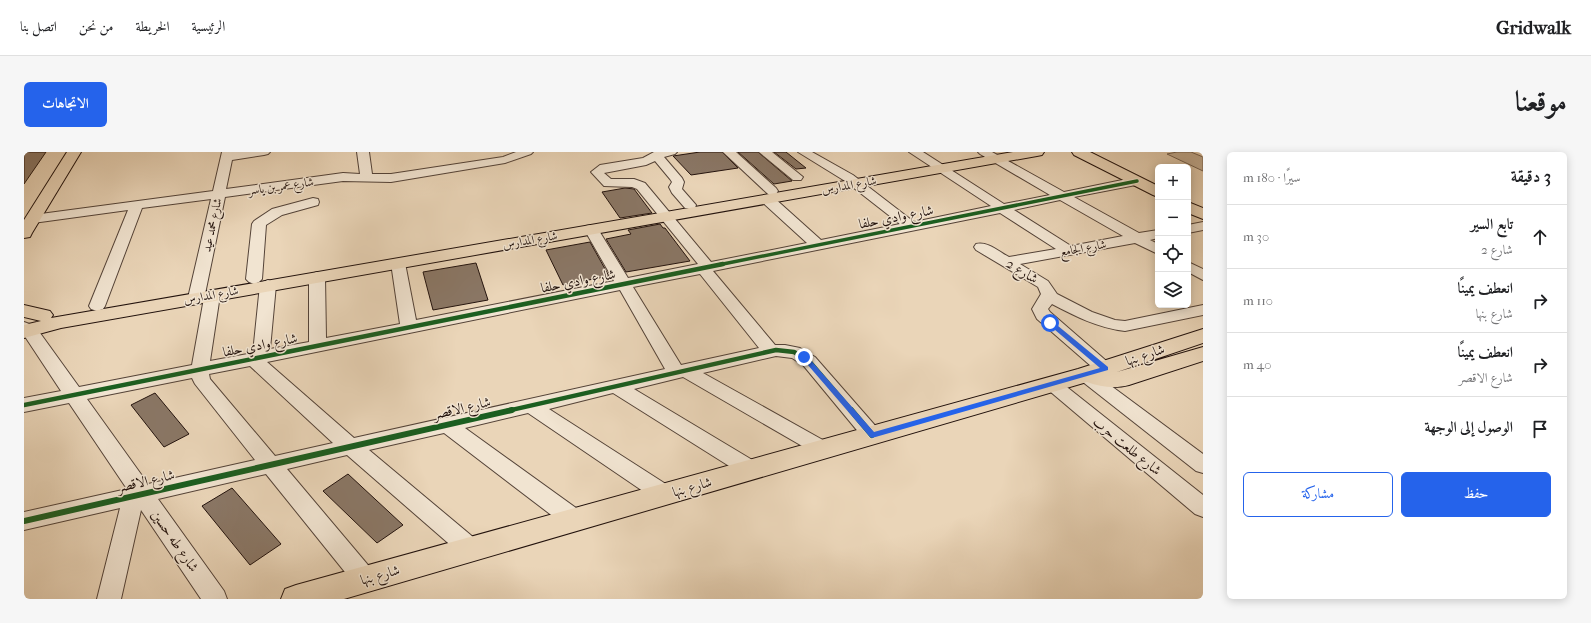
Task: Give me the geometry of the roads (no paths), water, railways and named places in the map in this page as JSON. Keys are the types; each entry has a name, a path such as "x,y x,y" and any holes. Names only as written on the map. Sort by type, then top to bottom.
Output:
{"main road":[{"path":"24,233 74,152"},
{"name":"شارع المدارس","path":"25,324 59,322 261,282 853,181 938,166 993,154 1037,152"},
{"path":"1079,152 1155,190"},
{"path":"1094,152 1155,182"},
{"name":"شارع المدارس","path":"261,282 317,277 591,229 665,213 690,205 770,195"},
{"path":"1191,198 1203,204"},
{"path":"1191,208 1203,214"},
{"name":"شارع المدارس","path":"25,324 43,315 97,306 202,294"},
{"name":"شارع بنها","path":"296,599 1092,373 1203,336"},
{"name":"شارع بنها","path":"1092,373 1102,379 1121,380 1203,354"}],"street":[{"path":"228,154 264,152"},
{"path":"363,152 366,177"},
{"name":"شارع عمر بن ياسر","path":"33,219 343,177 366,177 378,179 391,178 527,152"},
{"path":"671,152 656,155 649,160 604,168 598,172 608,183 639,184 665,213 770,350"},
{"path":"729,152 749,170 770,195 818,245"},
{"path":"765,152 797,177"},
{"path":"804,152 853,181 911,226"},
{"path":"914,152 1069,251"},
{"name":"شارع محمد عيد","path":"200,370 202,294 219,194 228,154"},
{"path":"993,154 1062,196 1155,248"},
{"path":"656,155 676,178 678,182 675,187 676,190 690,205"},
{"path":"749,170 782,165"},
{"name":"شارع وادي حلفا","path":"24,405 1137,181"},
{"path":"313,202 275,213 265,218 258,224 261,282 257,358 350,446 472,549"},
{"path":"97,306 137,205"},
{"path":"1191,228 1203,226"},
{"path":"591,229 624,284 680,371 823,449"},
{"name":"شارع الجامع","path":"1008,262 1155,235"},
{"name":"شارع 2","path":"981,247 1043,284 1048,290 1049,296 1040,309 1043,315 1092,373"},
{"path":"398,263 409,327"},
{"path":"1191,268 1203,275"},
{"path":"317,277 318,346"},
{"path":"1049,296 1104,323 1115,326 1125,326 1203,310"},
{"name":"شارع طه حسين","path":"25,324 74,395 138,495 215,599"},
{"name":"شارع الاقصر","path":"24,521 770,350 791,351 804,357 872,435"},
{"path":"200,370 200,377 203,383 269,465 365,579"},
{"path":"1092,373 1203,465"},
{"name":"شارع طلعت حرب","path":"1052,384 1203,508"},
{"path":"615,386 752,470"},
{"path":"530,405 664,494"},
{"path":"446,424 575,520"},
{"path":"109,599 138,495"}]}
